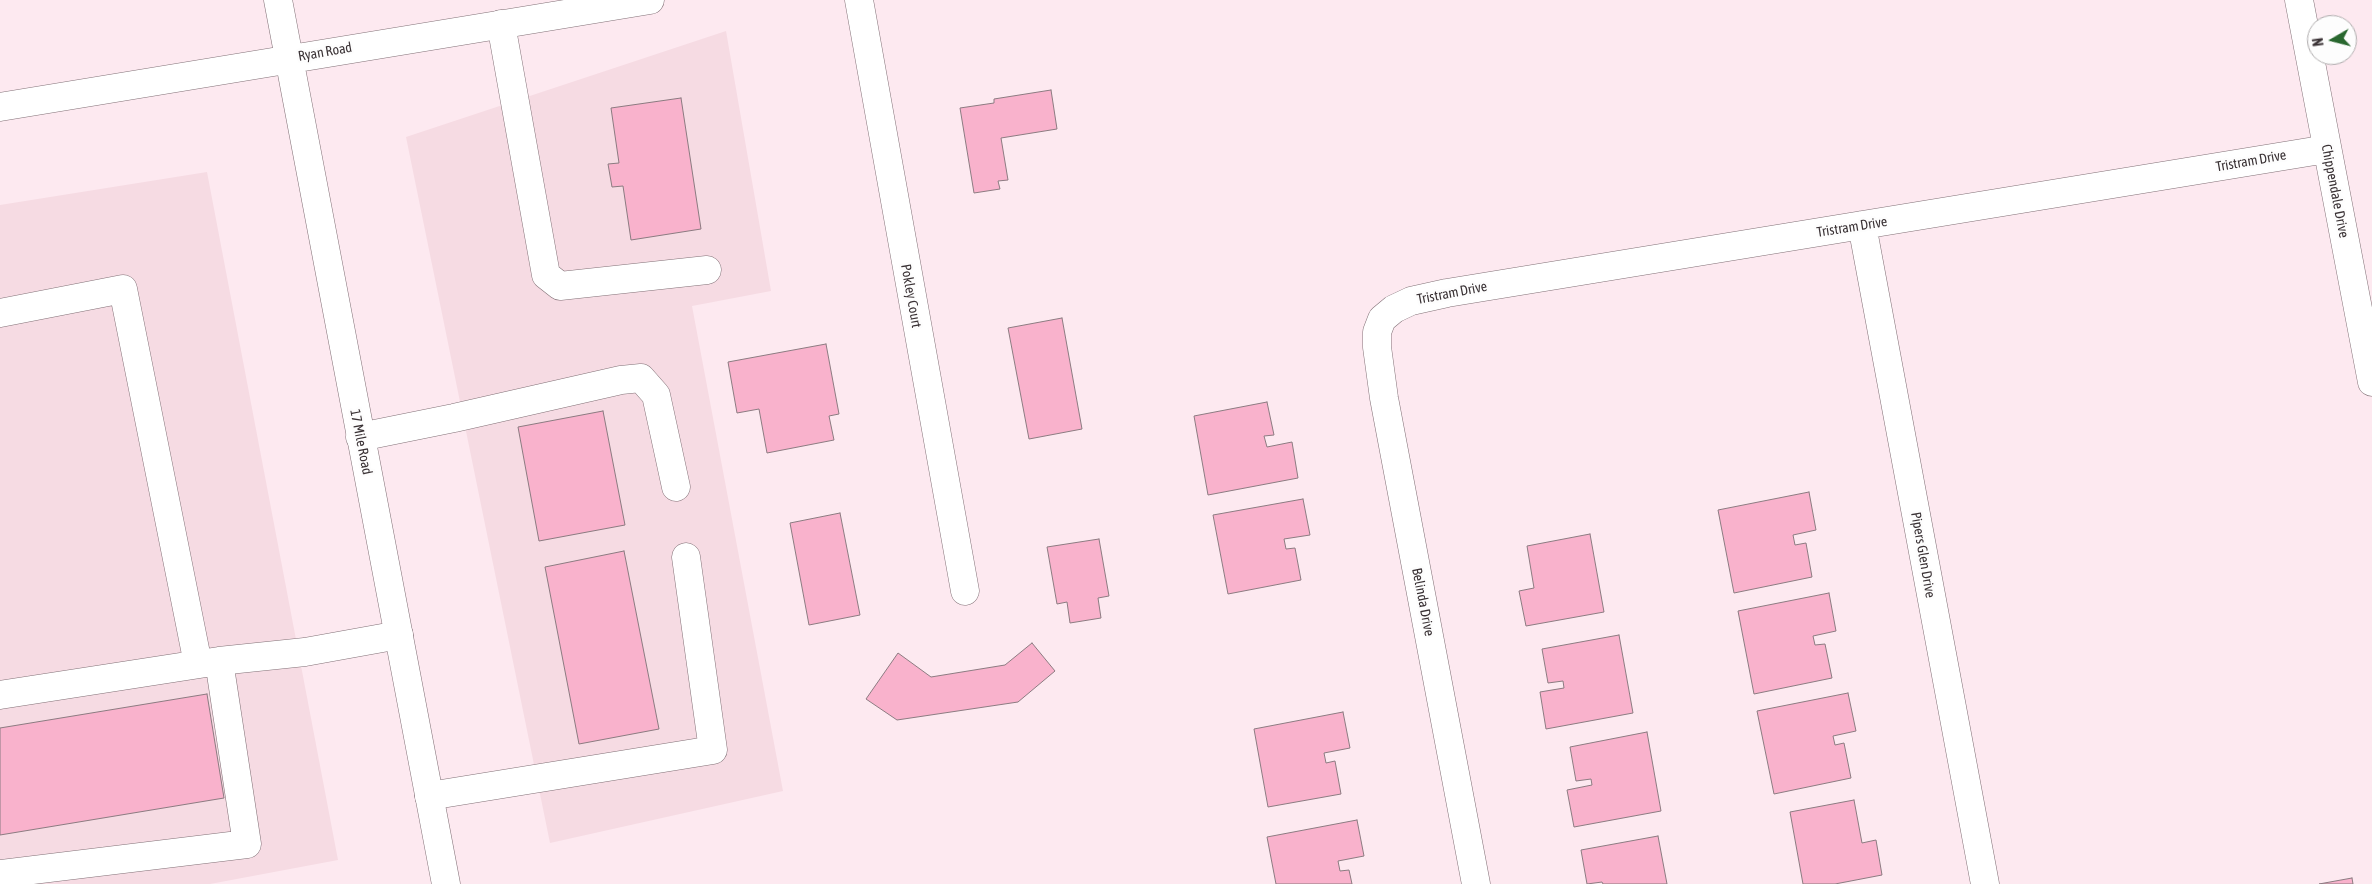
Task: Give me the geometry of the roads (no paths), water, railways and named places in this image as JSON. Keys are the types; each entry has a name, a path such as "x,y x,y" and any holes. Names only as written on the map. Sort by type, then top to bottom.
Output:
{"street":[{"name":"17 Mile Road","path":"278,0 446,884"},
{"name":"Ryan Road","path":"0,107 650,0"},
{"name":"Pokley Court","path":"859,0 965,591"},
{"name":"Chippendale Drive","path":"2300,0 2372,382"},
{"path":"501,24 546,275 560,286 707,270"},
{"name":"Tristram Drive","path":"1382,319 1394,309 1411,301 1426,297 2327,148"},
{"name":"Pipers Glen Drive","path":"1862,225 1986,884"},
{"path":"0,313 123,289 209,663 247,844 0,874"},
{"name":"Belinda Drive","path":"1382,319 1376,347 1384,398 1476,884"},
{"path":"360,437 454,418 620,380 641,378 656,395 676,487"},
{"path":"429,796 713,750 686,558"},
{"path":"0,695 209,663 305,652 399,635"}]}
